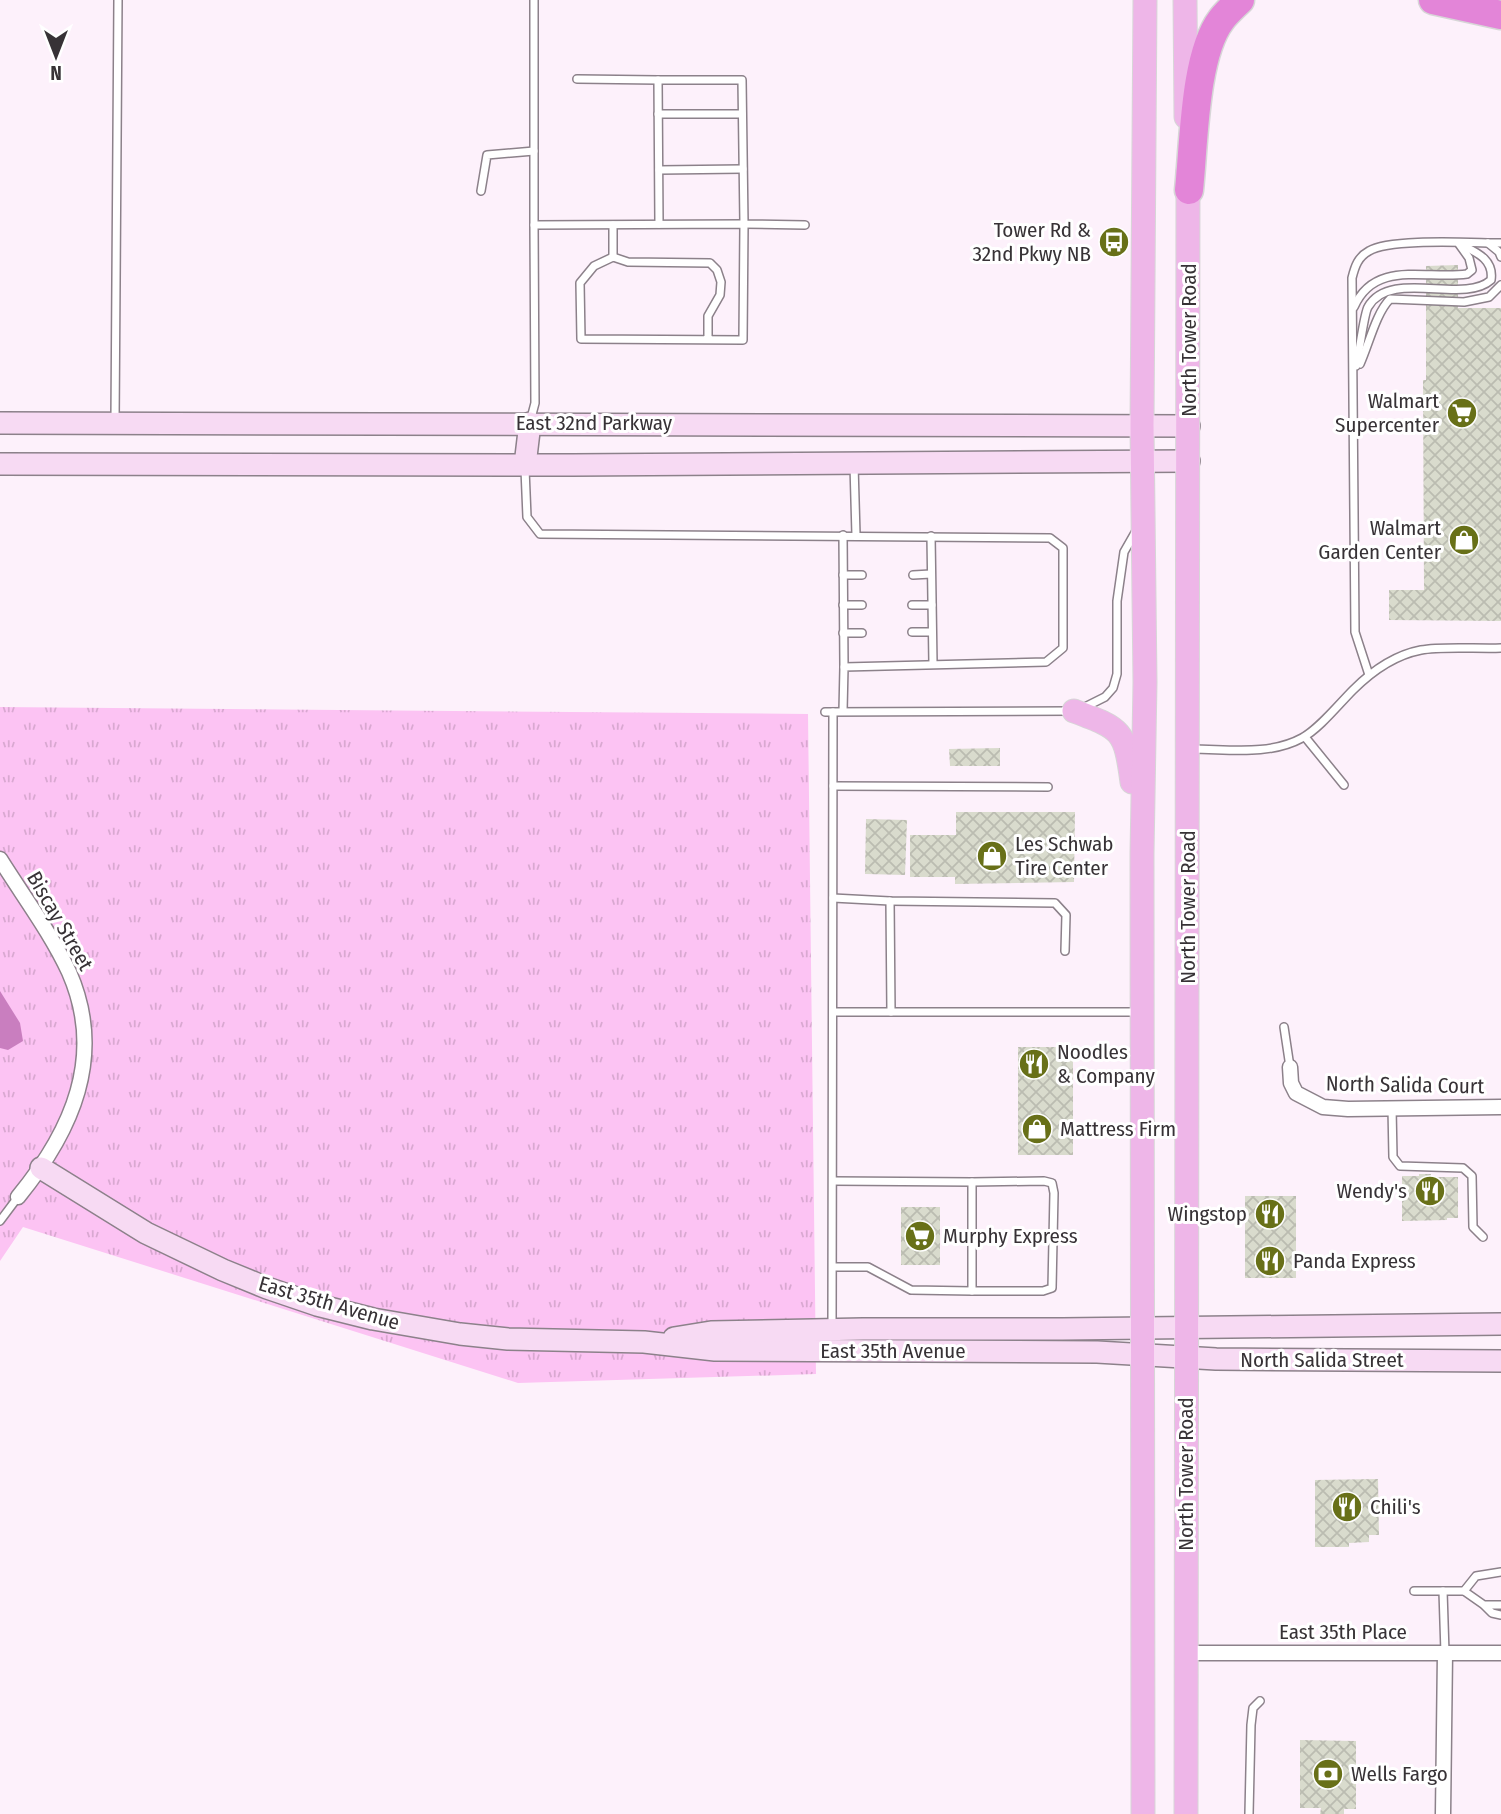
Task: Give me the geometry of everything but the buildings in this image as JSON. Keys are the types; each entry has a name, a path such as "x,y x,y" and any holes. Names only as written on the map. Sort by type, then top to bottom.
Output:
{"highway":[{"path":"1189,190 1199,86 1207,55 1220,21 1240,0"},
{"path":"1433,0 1501,15"}],"main road":[{"name":"North Tower Road","path":"1143,1814 1142,426 1145,0"},
{"name":"North Tower Road","path":"1185,0 1184,79 1189,190 1186,1814"},
{"name":"East 32nd Parkway","path":"0,423 1189,426"},
{"path":"525,465 530,423"},
{"name":"East 32nd Parkway","path":"0,464 525,465 1189,461"},
{"path":"1074,711 1111,725 1122,738 1128,754 1142,854"},
{"name":"East 35th Avenue","path":"41,1168 146,1233 267,1288 317,1305 373,1319 460,1334 508,1339 644,1342 715,1350 832,1340 1142,1327"},
{"name":"North Salida Street","path":"1142,1327 1501,1324"},
{"name":"East 35th Avenue","path":"832,1340 1142,1356"},
{"name":"North Salida Street","path":"1142,1356 1501,1361"}],"street":[{"name":"Biscay Street","path":"0,859 69,973 83,1013 85,1048 80,1082 69,1119 41,1168 18,1197"},
{"name":"North Salida Court","path":"1290,1067 1291,1083 1297,1093 1323,1107 1501,1108"},
{"name":"East 35th Place","path":"1186,1653 1501,1653"},
{"path":"1444,1814 1445,1653"}],"lane":[{"path":"115,423 118,0"},
{"path":"530,423 535,403 534,0"},
{"path":"577,79 742,80 743,340 581,339 580,283 594,267 613,257 628,262 710,263 717,270 721,282 720,295 708,316 708,339"},
{"path":"658,80 659,224"},
{"path":"659,114 742,114"},
{"path":"481,191 486,155 534,151"},
{"path":"659,170 743,169"},
{"path":"534,225 805,225"},
{"path":"613,225 613,257"},
{"path":"1353,310 1368,285 1385,279 1409,273 1467,274 1472,270 1469,258 1459,243"},
{"path":"1353,380 1368,306 1384,292 1402,287 1469,288 1485,286 1491,281 1492,270 1485,258 1459,243"},
{"path":"1488,243 1501,257"},
{"path":"1369,675 1355,632 1352,278 1356,262 1369,251 1389,244 1501,243"},
{"path":"1353,380 1373,334 1380,309 1390,299 1464,302 1489,297 1501,285"},
{"path":"854,462 856,535"},
{"path":"525,465 527,517 540,534 1050,538 1063,548 1063,648 1046,662 844,667"},
{"path":"832,1340 834,786 829,712 1074,711 1105,697 1113,688 1117,674 1117,601 1124,552 1143,518"},
{"path":"843,535 843,711"},
{"path":"931,536 933,664"},
{"path":"913,575 931,574"},
{"path":"843,575 862,575"},
{"path":"843,605 862,605"},
{"path":"912,605 932,605"},
{"path":"912,632 932,632"},
{"path":"843,633 862,633"},
{"path":"1188,749 1270,749 1305,737 1369,675 1385,665 1421,650 1501,648"},
{"path":"1305,737 1344,785"},
{"path":"834,786 1048,787"},
{"path":"834,898 1055,903 1066,915 1065,951"},
{"path":"890,901 891,1012"},
{"path":"834,1012 1143,1012"},
{"path":"1284,1027 1290,1067"},
{"path":"1392,1108 1393,1157 1400,1166 1463,1168 1472,1176 1473,1223 1477,1233 1483,1237"},
{"path":"833,1181 1044,1181 1052,1183 1054,1193 1052,1288 1043,1291 911,1290 868,1267 833,1267"},
{"path":"972,1182 972,1291"},
{"path":"0,1222 18,1197"},
{"path":"1464,1591 1476,1576 1501,1572"},
{"path":"1414,1591 1464,1591 1492,1613 1501,1615"},
{"path":"1443,1591 1445,1653"},
{"path":"1484,1605 1501,1605"},
{"path":"1249,1814 1251,1725 1253,1708 1260,1701"}],"green space":[{"path":"0,707 808,714 816,1374 518,1383 23,1227 0,1261"}],"shaded area":[{"path":"0,991 20,1023 23,1041 8,1050 0,1048"}],"place":[{"name":"Tower Rd & 32nd Pkwy NB","path":"1114,242"},
{"name":"Walmart Supercenter","path":"1462,413"},
{"name":"Walmart Garden Center","path":"1464,540"},
{"name":"Les Schwab Tire Center","path":"992,856"},
{"name":"Noodles & Company","path":"1034,1064"},
{"name":"Mattress Firm","path":"1037,1129"},
{"name":"Wendy's","path":"1430,1191"},
{"name":"Wingstop","path":"1270,1214"},
{"name":"Murphy Express","path":"920,1236"},
{"name":"Panda Express","path":"1270,1261"},
{"name":"Chili's","path":"1347,1507"},
{"name":"Wells Fargo","path":"1328,1774"}]}
